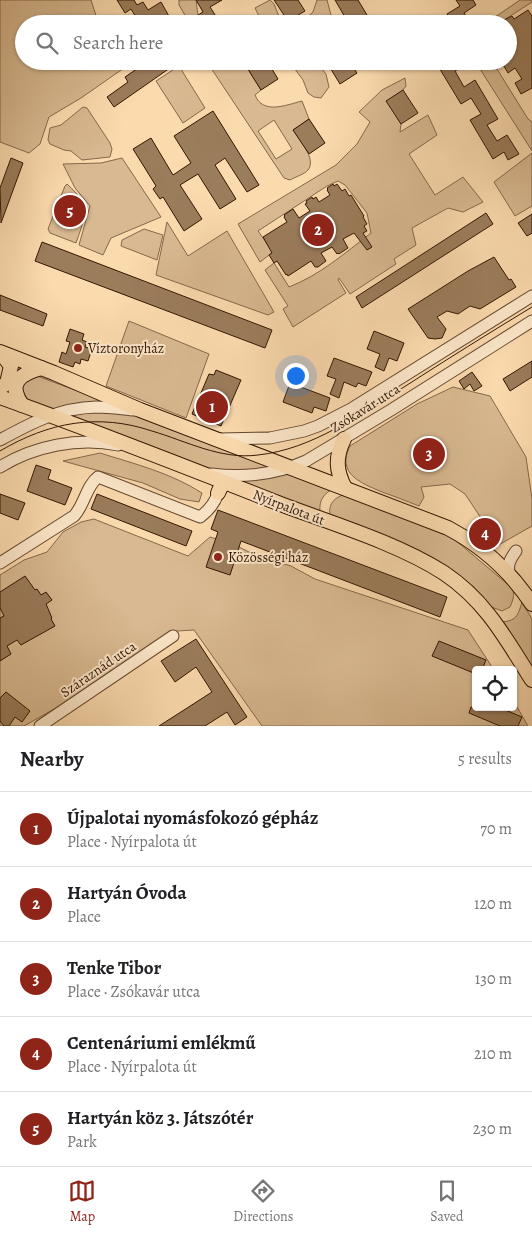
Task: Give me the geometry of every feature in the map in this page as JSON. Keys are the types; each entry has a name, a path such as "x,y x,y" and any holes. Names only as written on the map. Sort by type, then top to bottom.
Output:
{"main road":[{"path":"0,352 140,410 428,520 467,538 510,575 522,588 532,604"},
{"path":"0,352 11,366 7,384 0,388"},
{"path":"22,405 16,393 18,380 27,372 41,368"},
{"name":"Nyírpalota út","path":"0,397 199,472 221,487 377,541 416,558 444,573 486,610 532,680"},
{"path":"344,439 339,449 337,467 345,488"}],"street":[{"name":"Zsókavár utca","path":"214,439 270,438 318,426 351,409 532,296"},
{"name":"Zsókavár utca","path":"199,472 232,475 272,472 306,461 532,321"},
{"path":"0,440 31,422 50,415 96,407 140,410"},
{"path":"0,467 26,453 75,443 106,443 133,448"},
{"path":"0,563 74,516 80,510 92,481 98,477 200,517 216,500 221,487"},
{"path":"510,575 508,565 516,550"},
{"name":"Száraznád utca","path":"40,726 173,636"}],"shaded area":[{"path":"0,0 91,0 96,15 15,15 15,70 121,70 81,98 49,117 40,144 29,153 0,142"},
{"path":"179,0 196,0 198,15 185,15 179,5"},
{"path":"270,0 274,4 278,15 258,15 255,8"},
{"path":"317,0 327,0 331,15 310,15 313,12"},
{"path":"520,0 532,0 532,2 512,15 498,15"},
{"path":"173,70 181,70 205,108 183,123 156,81"},
{"path":"212,70 249,70 261,90 255,95 263,105 276,107 302,101 309,119 293,130 309,155 310,165 307,171 290,180 284,178","holes":["274,120 292,149 276,159 258,131"]},
{"path":"296,70 323,70 326,74 329,87 321,98 314,97 308,93 303,80"},
{"path":"481,70 498,70 528,119 532,122 532,151"},
{"path":"405,78 406,86 403,90 387,101 401,124 400,132 428,115 437,135 409,154 435,195 463,177 483,202 463,212 448,208 412,228 416,245 394,259 396,264 350,294 339,278 338,280 346,293 293,327 283,309 288,306 265,270 274,263 289,287 311,276 332,263 371,233 367,213 345,185 338,181 327,186 258,231 273,252 260,262 238,224 336,165 357,144 370,122 359,112 382,90"},
{"path":"83,107 87,108 110,143 112,149 110,157 82,160 71,151 50,144 48,140 50,128 61,125"},
{"path":"532,153 532,206 515,216 494,182"},
{"path":"122,158 161,217 111,238 103,255 79,245 90,206 75,188 63,164 101,163"},
{"path":"67,184 80,198 84,211 76,243 50,233 48,229"},
{"path":"167,222 188,256 227,231 274,312 268,315 156,275"},
{"path":"144,229 163,235 157,260 121,246 122,240"},
{"path":"129,321 209,354 186,418 106,386"},
{"path":"29,373 118,406 51,412 21,401 20,380"},
{"path":"453,387 490,396 526,457 532,499 532,526 495,547 475,533 474,529 481,518 465,494 450,484 421,487 424,497 419,506 359,481 348,470 346,464 346,456 350,446 417,404"},
{"path":"98,411 136,413 280,468 207,473 62,417"},
{"path":"100,453 178,480 202,493 199,502 180,499 143,483 63,461"},
{"path":"294,473 333,489 321,500 321,516 221,479"},
{"path":"346,494 448,534 513,589 514,594 510,607 502,611 489,606 460,580 331,520 330,507 332,503 337,498"},
{"path":"94,519 188,556 210,537 233,544 255,555 291,566 315,579 468,630 491,666 472,666 472,711 517,711 517,707 528,726 262,726 194,630 177,631 118,673 24,726 0,726 0,575 24,560 47,552 63,532 81,522"},
{"path":"522,602 532,619 532,671 501,622 516,617"}],"building":[{"path":"117,0 134,0 137,5 143,2 148,10 161,2 168,15 135,15 131,9 125,13"},
{"path":"196,0 222,0 210,7 215,15 198,15 203,12"},
{"path":"274,0 298,0 305,11 298,15 284,15"},
{"path":"335,0 358,0 367,15 344,15"},
{"path":"456,0 473,0 476,5 464,13 465,15 447,14 460,6"},
{"path":"528,10 532,16 532,88 521,94 515,83 522,79 516,70 517,17"},
{"path":"135,70 167,70 114,107 107,97 128,82 125,77"},
{"path":"248,70 272,70 278,79 261,90"},
{"path":"331,70 355,70 357,73 340,84"},
{"path":"440,70 457,70 455,71 464,87 475,80 498,119 487,125 497,141 507,135 519,154 508,160 504,152 493,159 470,120 481,114 471,98 461,104"},
{"path":"403,90 418,113 401,124 386,101"},
{"path":"213,111 259,185 247,192 225,158 215,165 236,199 220,209 198,174 180,185 202,219 184,231 163,197 160,199 153,189 156,186 133,149 151,138 173,175 191,163 174,136"},
{"path":"309,119 325,143 309,154 293,130"},
{"path":"11,158 23,163 1,223 0,188"},
{"path":"333,184 334,186 337,184 342,191 345,189 349,196 351,195 364,216 367,224 364,226 367,231 363,233 372,247 367,250 354,233 343,239 348,248 339,254 332,247 321,253 326,261 318,267 315,267 311,261 288,276 286,275 277,261 274,263 269,255 272,253 263,237 287,222 284,215 293,209 299,218 310,211 305,204 307,203 306,201 316,197 319,202 330,195 327,188"},
{"path":"486,213 493,224 362,308 356,297"},
{"path":"532,214 532,233 527,236 518,223"},
{"path":"42,242 272,330 265,348 35,261"},
{"path":"494,257 509,280 511,279 516,287 480,309 470,306 458,314 447,311 437,317 446,329 442,338 428,338 408,309"},
{"path":"0,295 47,314 43,326 0,310"},
{"name":"Víztoronyház","path":"70,329 84,334 82,340 87,342 85,347 92,349 88,361 81,359 80,364 75,362 73,367 59,362 62,352 66,354 70,342 66,341"},
{"path":"374,331 404,343 397,361 389,358 384,371 375,367 380,354 367,349"},
{"path":"334,358 372,372 366,386 358,383 356,387 344,382 339,398 330,394 336,379 327,376"},
{"path":"532,361 532,377 510,391 503,379"},
{"path":"216,370 241,380 221,426 192,414 209,374 214,375"},
{"path":"472,372 482,386 474,391 470,384 464,389 459,381"},
{"path":"290,383 330,398 326,411 314,407 312,413 283,402"},
{"path":"36,465 51,470 48,479 72,488 65,505 27,491"},
{"path":"0,494 25,503 18,520 0,513"},
{"path":"97,494 192,531 186,546 91,509"},
{"path":"218,510 447,597 440,617 241,541 230,575 206,567 218,532 211,529"},
{"path":"25,576 35,590 37,589 41,595 46,592 52,600 46,604 55,626 21,645 17,640 7,646 11,654 0,661 0,618 4,616 0,608 0,592"},
{"path":"196,639 247,717 235,725 227,712 205,726 159,726 212,692 196,667 175,682 161,661"},
{"path":"439,641 486,660 484,666 472,666 472,672 432,656"},
{"path":"6,692 30,711 22,722 15,717 9,726 4,726 0,721 0,698"},
{"path":"472,707 472,711 508,711 522,717 518,726 500,726 469,713"}],"tram line":[{"path":"0,451 18,441 55,427 74,423 112,422 165,435 204,449 231,455 244,456 278,452 316,438 352,419 532,307"}],"place":[{"name":"Hartyán köz 3. Játszótér","path":"70,211"},
{"name":"Hartyán Óvoda","path":"318,230"},
{"name":"Víztoronyház","path":"78,348"},
{"name":"Újpalotai nyomásfokozó gépház","path":"212,407"},
{"name":"Tenke Tibor","path":"429,454"},
{"name":"Centenáriumi emlékmű","path":"485,534"},
{"name":"Közösségi ház","path":"218,557"}]}
